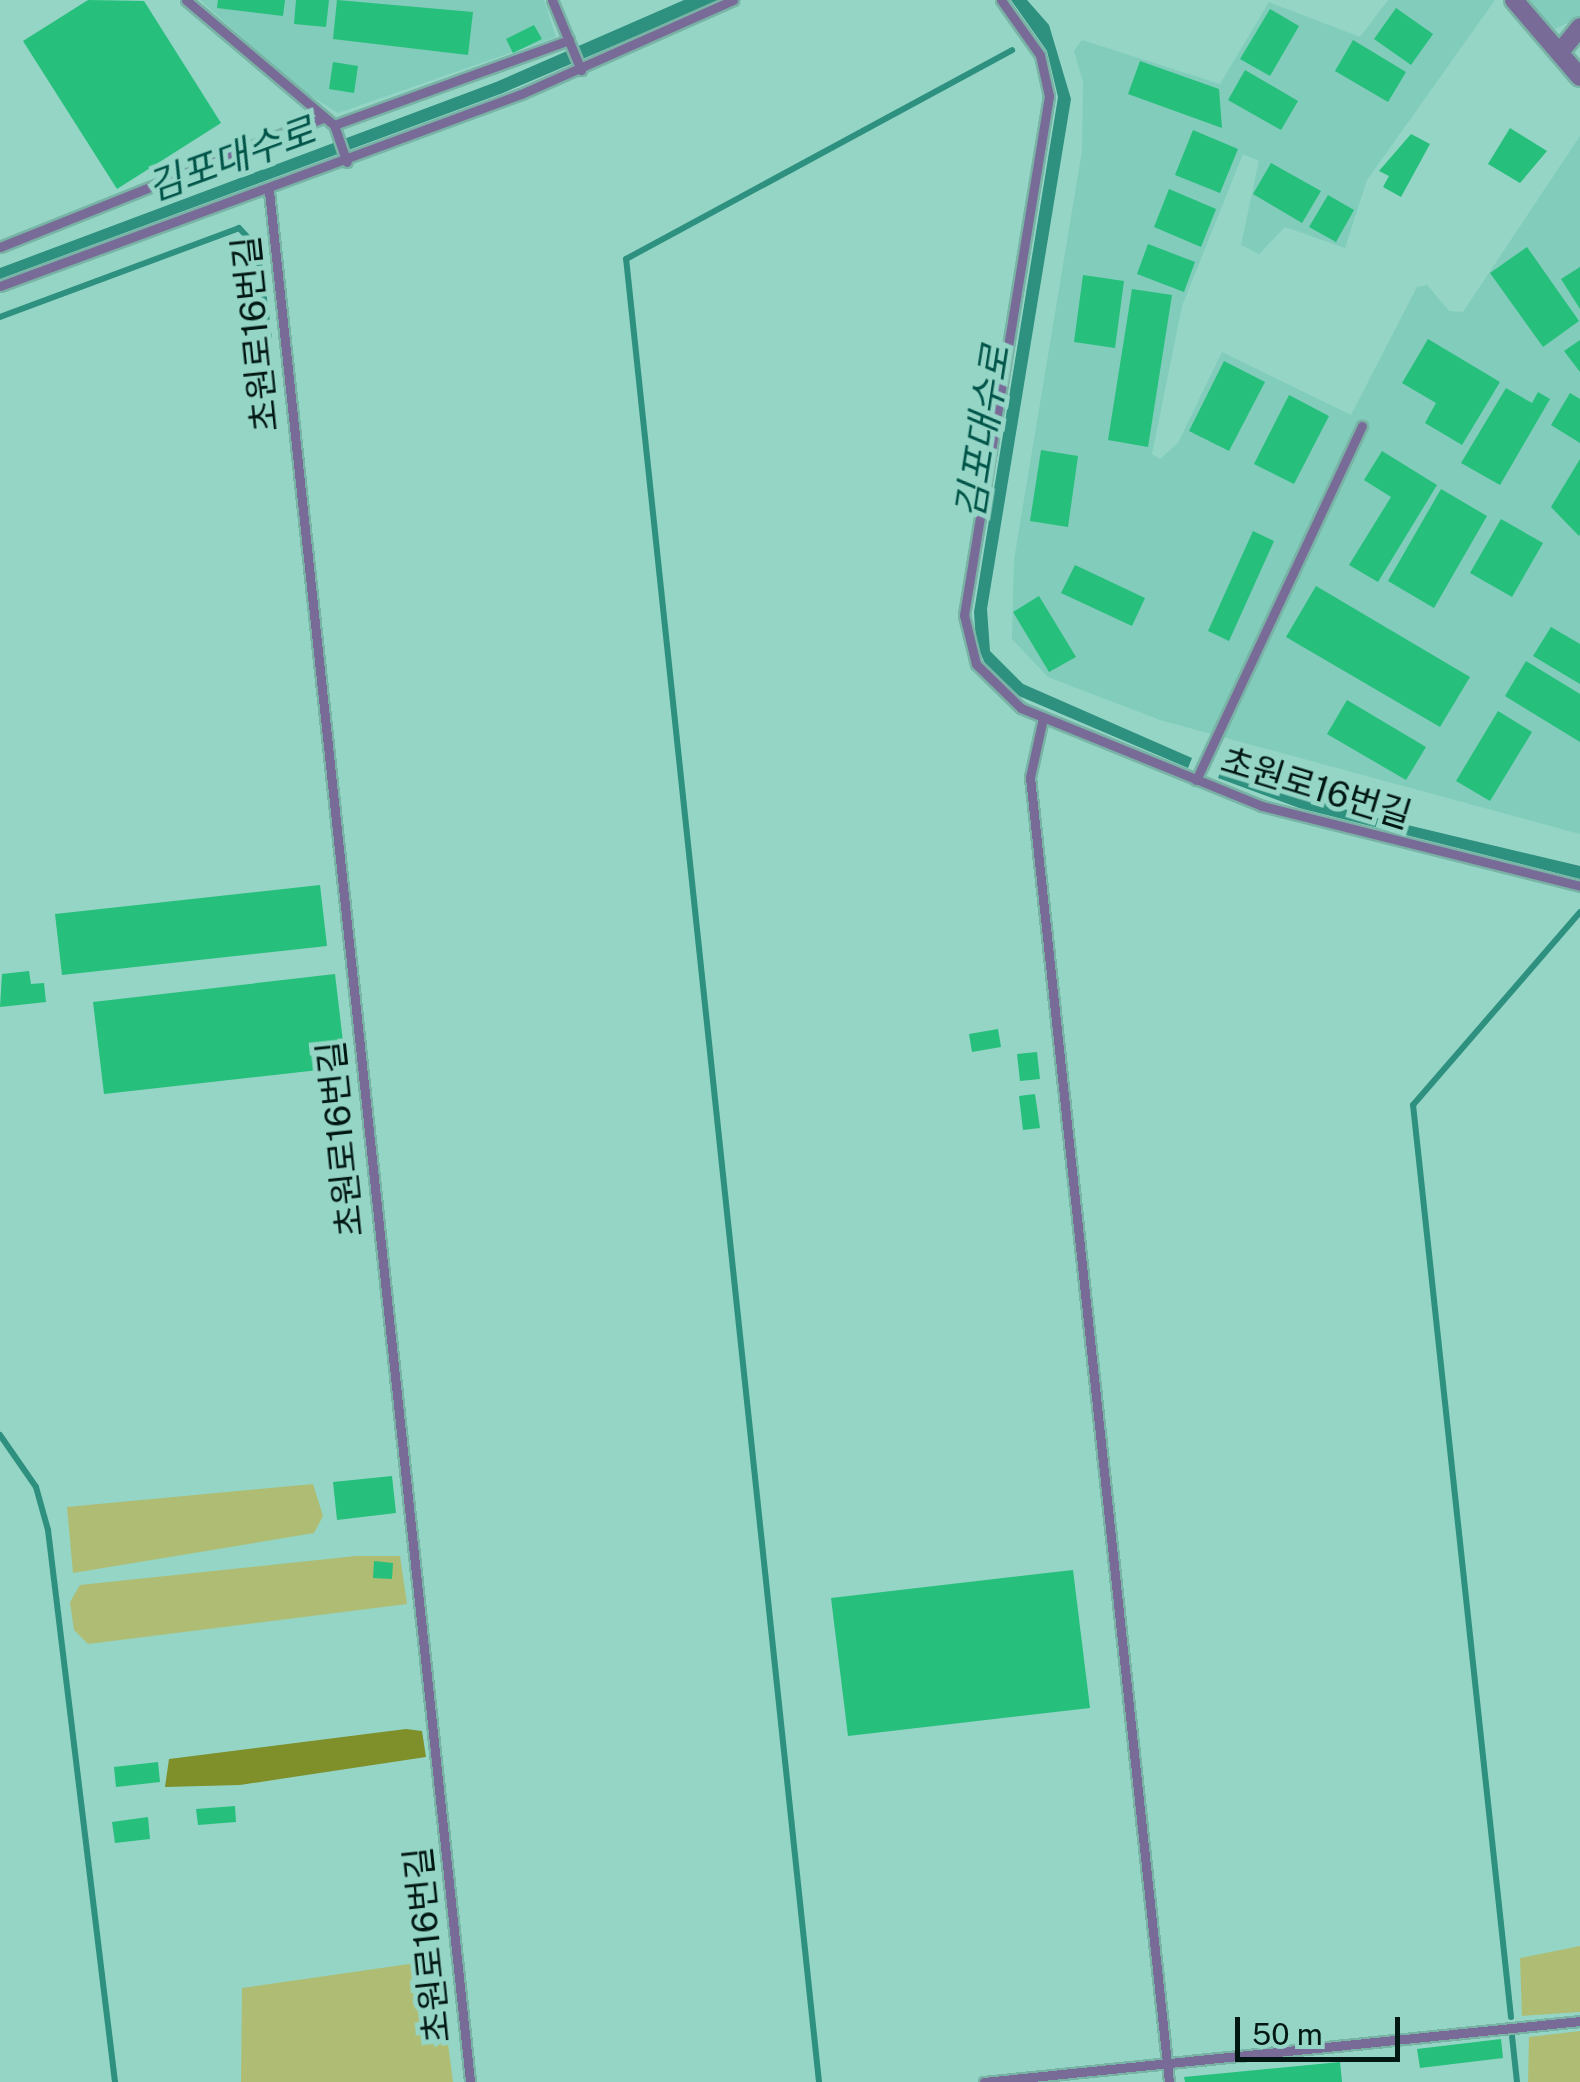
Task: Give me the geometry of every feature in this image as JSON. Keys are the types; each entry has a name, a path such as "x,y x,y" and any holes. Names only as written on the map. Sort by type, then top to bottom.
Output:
{"street":[{"path":"1514,0 1580,77"},
{"path":"1560,52 1580,27"}],"lane":[{"path":"186,0 334,125 348,162"},
{"path":"552,0 581,70"},
{"path":"0,286 348,162 581,70 733,0"},
{"name":"초원로16번길","path":"1001,0 1040,55 1048,96 964,616 976,664 1043,718 1196,780 1355,833 1580,886"},
{"path":"334,125 569,40"},
{"path":"0,246 323,118"},
{"name":"초원로16번길","path":"269,191 470,2082"},
{"path":"1196,780 1362,426"},
{"path":"1043,718 1030,777 1169,2082"},
{"path":"984,2082 1580,2021"}],"shaded area":[{"path":"200,0 544,0 556,37 338,113 300,89"},
{"path":"684,0 721,0 503,93 0,279 0,268 496,82"},
{"path":"1011,0 1027,0 1049,25 1071,99 987,609 990,651 1023,684 1192,758 1188,768 1019,696 986,666 976,642 974,612 1058,97 1047,51"},
{"path":"1388,0 1495,0 1367,180 1345,248 1285,227 1259,254 1241,245 1259,161 1243,154 1182,306 1152,454 1160,459 1178,443 1222,352 1351,415 1417,287 1427,285 1449,311 1463,312 1580,136 1580,834 1160,720 1048,677 1012,639 1014,560 1082,151 1083,82 1074,51 1082,40 1220,84 1269,2 1360,37"},
{"path":"1525,0 1580,0 1580,17 1555,29"},
{"path":"1221,769 1357,813 1580,866 1580,879 1299,808 1218,778"},
{"path":"313,1484 323,1516 314,1533 73,1573 67,1507"},
{"path":"356,1556 400,1556 407,1604 88,1644 74,1630 70,1602 80,1585"},
{"path":"406,1729 422,1731 426,1757 240,1785 165,1787 169,1759"},
{"path":"1580,1946 1580,2012 1522,2016 1520,1958"},
{"path":"437,1960 453,2082 241,2082 242,1988"},
{"path":"1580,2031 1580,2082 1528,2082 1529,2037"}],"building":[{"path":"88,0 144,1 221,123 117,189 23,41"},
{"path":"218,0 285,0 283,16 217,8"},
{"path":"296,0 329,0 326,27 294,24"},
{"path":"337,0 473,12 468,55 333,39"},
{"path":"1396,8 1433,34 1411,65 1374,39"},
{"path":"1270,9 1299,26 1270,76 1240,59"},
{"path":"534,25 542,39 513,53 506,39"},
{"path":"1353,40 1406,72 1388,102 1335,71"},
{"path":"1140,61 1219,89 1222,128 1128,94"},
{"path":"333,62 358,66 354,93 329,89"},
{"path":"1245,70 1298,101 1281,130 1228,100"},
{"path":"1510,128 1547,151 1520,183 1488,164"},
{"path":"1193,130 1238,149 1220,193 1175,175"},
{"path":"1411,134 1430,144 1401,197 1383,187 1389,176 1379,171"},
{"path":"1271,163 1321,191 1302,223 1253,194"},
{"path":"1169,189 1216,209 1201,247 1154,227"},
{"path":"1328,195 1354,210 1336,242 1309,227"},
{"path":"1148,244 1195,262 1184,292 1137,274"},
{"path":"1527,247 1579,321 1543,347 1490,273"},
{"path":"1580,267 1580,309 1561,279"},
{"path":"1083,275 1124,281 1115,348 1074,342"},
{"path":"1132,289 1172,295 1148,447 1108,440"},
{"path":"1428,339 1500,382 1462,445 1425,423 1436,403 1402,383"},
{"path":"1580,340 1580,372 1564,351"},
{"path":"1224,361 1265,382 1229,451 1189,431"},
{"path":"1506,388 1532,403 1538,392 1550,399 1500,485 1461,463"},
{"path":"1570,393 1580,399 1580,443 1551,425"},
{"path":"1289,395 1329,416 1294,484 1254,464"},
{"path":"1041,450 1078,456 1068,527 1030,521"},
{"path":"1382,451 1437,485 1378,582 1349,565 1391,497 1364,480"},
{"path":"1580,459 1580,534 1579,536 1551,507"},
{"path":"1441,489 1487,516 1434,608 1388,581"},
{"path":"1501,519 1543,543 1512,597 1470,573"},
{"path":"1253,531 1274,541 1229,641 1208,631"},
{"path":"1075,565 1145,598 1132,626 1061,593"},
{"path":"1316,586 1470,677 1440,727 1286,637"},
{"path":"1039,596 1076,657 1049,672 1013,612"},
{"path":"1551,627 1580,644 1580,684 1533,656"},
{"path":"1526,661 1580,694 1580,742 1505,696"},
{"path":"1347,700 1426,747 1406,780 1327,734"},
{"path":"1498,711 1532,732 1490,801 1456,781"},
{"path":"320,885 327,946 62,975 55,914"},
{"path":"29,971 31,984 44,983 46,1002 0,1007 2,974"},
{"path":"335,974 346,1067 104,1094 93,1002"},
{"path":"998,1029 1001,1047 972,1052 969,1034"},
{"path":"1037,1052 1040,1079 1020,1081 1017,1054"},
{"path":"1035,1094 1040,1128 1023,1130 1019,1096"},
{"path":"392,1476 396,1513 337,1520 333,1482"},
{"path":"374,1561 393,1563 392,1579 373,1578"},
{"path":"1073,1570 1090,1708 848,1736 831,1598"},
{"path":"158,1762 160,1782 116,1787 114,1767"},
{"path":"235,1806 236,1822 198,1825 196,1809"},
{"path":"148,1817 150,1839 115,1843 112,1822"},
{"path":"1501,2039 1503,2058 1420,2068 1417,2049"},
{"path":"1340,2062 1342,2082 1185,2082 1184,2077"}],"waterway":[{"path":"819,2082 626,259 1012,50"},
{"path":"0,317 239,228 257,247 269,336"},
{"path":"1511,2017 1413,1105 1580,912"},
{"path":"0,1435 36,1487 48,1530 115,2082"},
{"path":"1512,2036 1517,2082"}],"water label":[{"name":"김포대수로","path":"231,159"},
{"name":"김포대수로","path":"983,432"}]}
